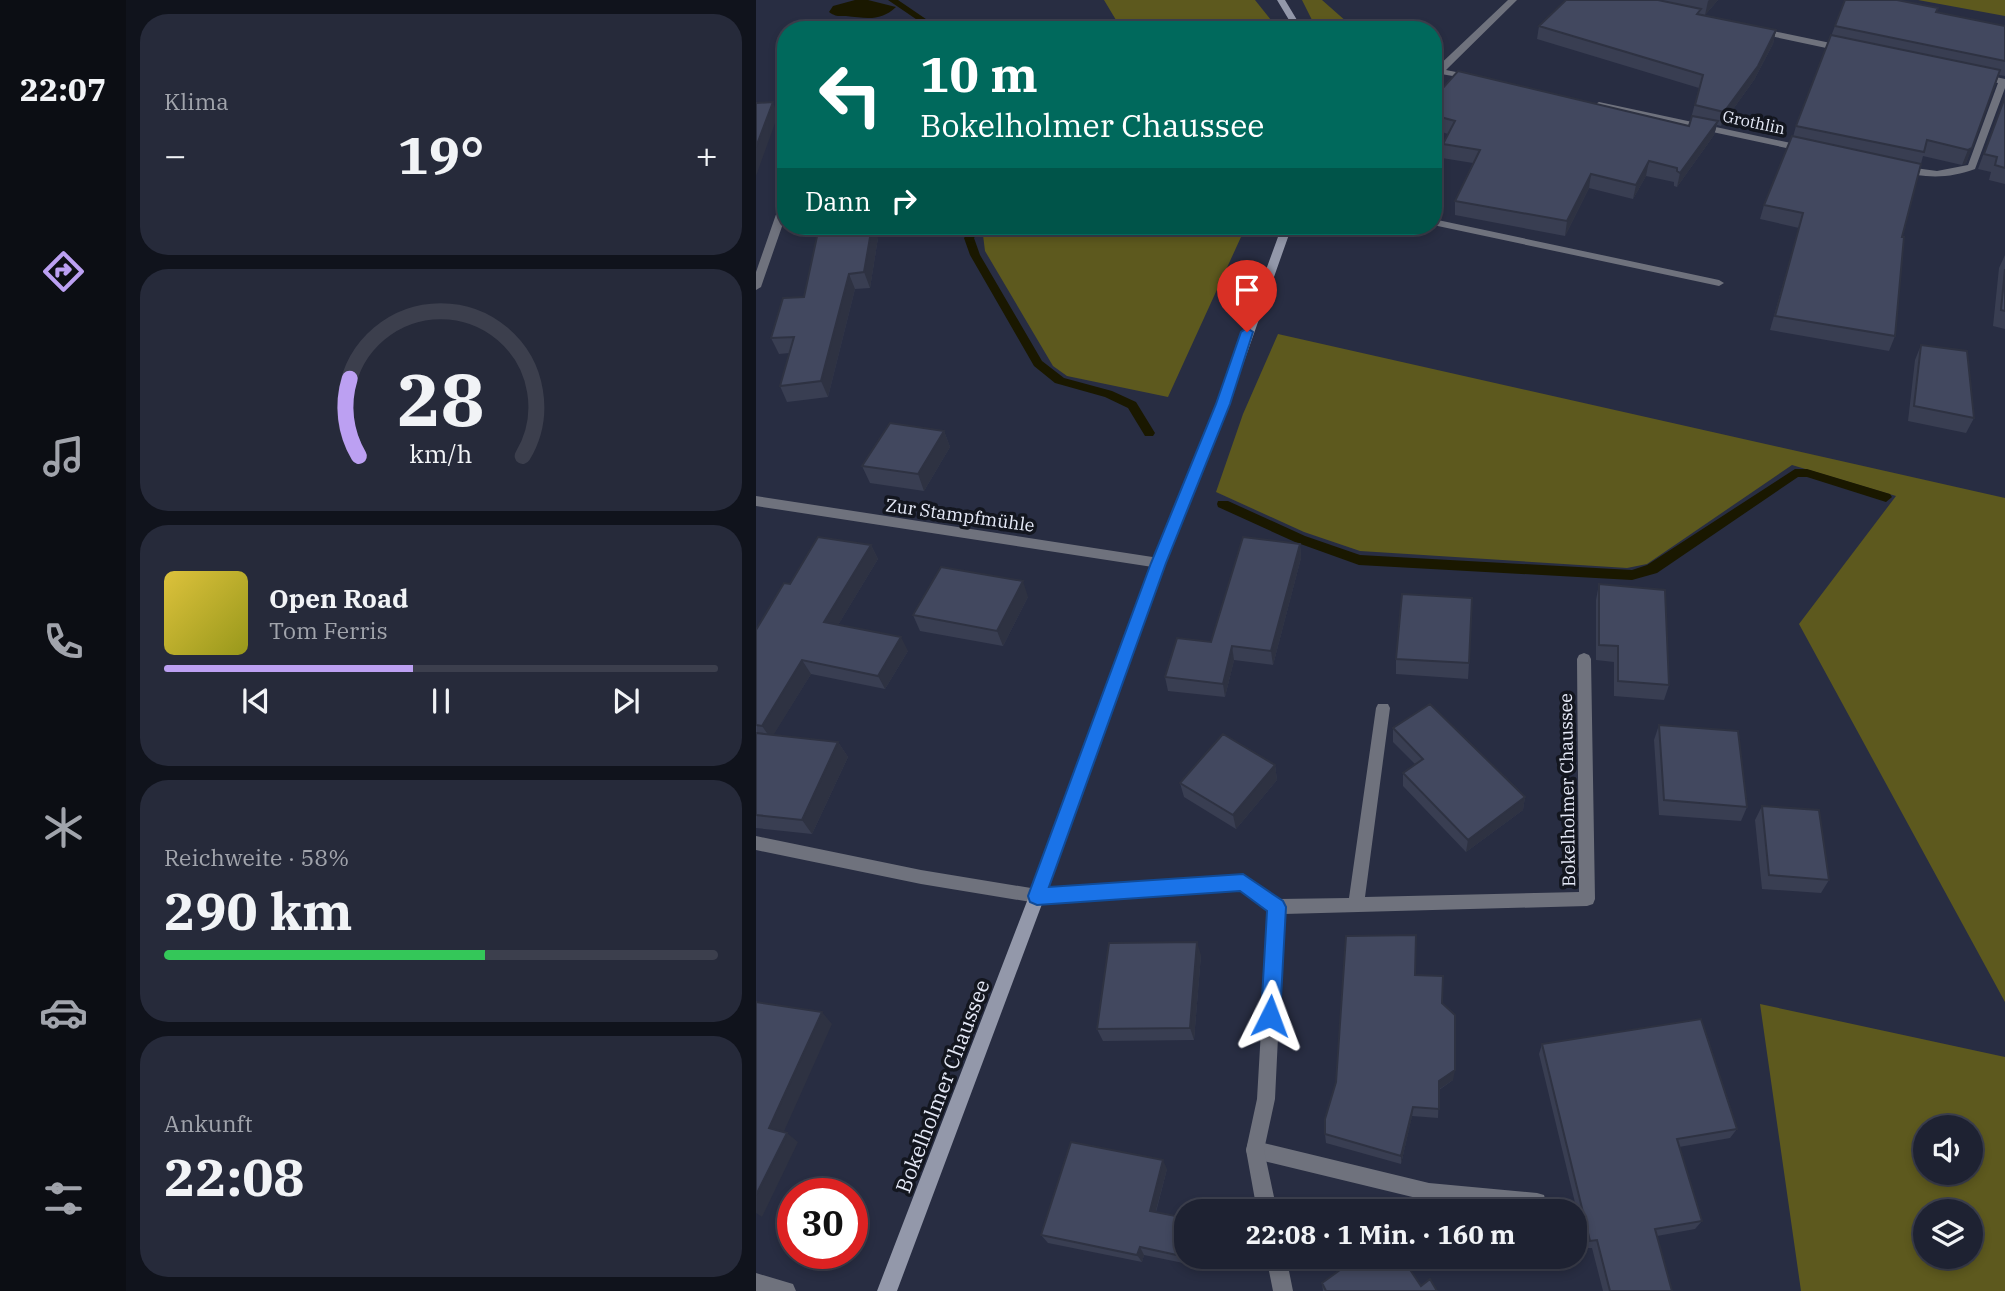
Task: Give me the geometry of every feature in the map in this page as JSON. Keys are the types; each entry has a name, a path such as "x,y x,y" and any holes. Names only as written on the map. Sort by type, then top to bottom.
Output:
{"main road":[{"path":"1281,0 1294,21"},
{"name":"Bokelholmer Chaussee","path":"887,1291 1037,896 1158,563 1223,404 1284,235"}],"street":[{"path":"1442,68 1513,0"},
{"path":"1743,28 1852,51"},
{"path":"1886,166 1927,175 1957,173 1972,167 2004,82 1962,73"},
{"path":"1442,74 1481,80"},
{"name":"Grothlin","path":"1589,103 1819,152"},
{"path":"1442,224 1719,283"},
{"path":"756,286 777,226"},
{"name":"Zur Stampfmühle","path":"756,501 1158,563"},
{"name":"Bokelholmer Chaussee","path":"1276,907 1587,899 1584,659"},
{"path":"1356,905 1383,708"},
{"path":"756,843 921,877 1037,896 1243,883 1276,907 1266,1099 1255,1150 1265,1199"},
{"path":"1255,1150 1429,1192 1505,1199"},
{"path":"1279,1269 1283,1291"},
{"path":"756,1283 786,1291"}],"shaded area":[{"path":"855,0 868,0 896,7 884,15 872,18 838,16 829,12 833,6"},
{"path":"1104,0 1255,0 1272,21 1117,21"},
{"path":"1302,0 1322,0 1346,21 1312,21"},
{"path":"1918,0 2005,0 2005,16"},
{"path":"983,235 1242,235 1168,397 1067,376 1053,366 985,251"},
{"path":"1278,334 2005,498 2005,1002 1799,624 1896,496 1792,465 1647,564 1627,568 1360,551 1304,532 1216,492 1243,414"},
{"path":"1760,1004 2005,1057 2005,1291 1801,1291"}],"building":[{"path":"1566,0 1658,0 1701,9 1697,14 1776,30 1758,66 1724,112 1695,105 1703,75 1539,26"},
{"path":"1845,0 1897,0 1938,8 1936,12 2005,26 2005,61 1835,26"},
{"path":"1831,35 2000,70 1972,148 1968,150 1927,140 1924,152 1796,126"},
{"path":"1458,71 1689,126 1692,116 1718,121 1680,173 1677,168 1649,161 1636,185 1591,174 1567,221 1455,201 1480,150 1443,144 1455,121 1442,117 1442,89"},
{"path":"2005,97 2005,168 1995,165 1997,157 1984,154"},
{"path":"773,102 756,147 756,103"},
{"path":"1792,136 1921,164 1902,237 1895,336 1775,316 1803,213 1764,205"},
{"path":"817,235 870,235 864,272 849,274 821,381 780,386 794,337 771,338 783,298 804,297"},
{"path":"2005,269 2005,311 2001,310"},
{"path":"1921,345 1967,351 1974,418 1914,406"},
{"path":"890,423 944,431 918,474 862,466"},
{"path":"818,537 871,545 824,622 901,637 878,676 802,660 762,726 756,725 756,630 784,583 790,584"},
{"path":"1243,537 1300,544 1271,651 1232,646 1223,684 1165,677 1177,638 1211,642"},
{"path":"941,567 1023,581 997,631 913,615"},
{"path":"1599,584 1665,590 1669,685 1618,681 1618,646 1599,645"},
{"path":"1402,594 1472,598 1469,663 1396,659"},
{"path":"1430,704 1525,797 1468,840 1403,773 1423,759 1393,728"},
{"path":"1659,725 1738,731 1747,807 1664,800"},
{"path":"756,733 838,742 802,820 756,815"},
{"path":"1223,734 1275,765 1233,815 1180,783"},
{"path":"1762,806 1819,810 1829,880 1769,875"},
{"path":"1416,935 1415,975 1443,976 1442,1003 1455,1015 1455,1070 1439,1081 1439,1109 1413,1107 1401,1156 1325,1134 1325,1119 1336,1082 1346,936"},
{"path":"1197,942 1190,1028 1097,1029 1109,943"},
{"path":"756,1002 822,1012 769,1128 787,1133 756,1195"},
{"path":"1701,1019 1737,1129 1677,1139 1702,1221 1655,1229 1672,1291 1610,1291 1597,1240 1590,1241 1587,1229 1587,1199 1580,1199 1542,1044"},
{"path":"1071,1142 1163,1160 1150,1211 1174,1216 1174,1254 1140,1247 1137,1255 1041,1235"},
{"path":"1341,1269 1410,1269 1421,1286 1430,1279 1437,1291 1326,1291 1322,1283"}],"waterway":[{"path":"892,0 924,21"},
{"path":"971,235 969,238 975,255 1038,363 1048,374 1060,381 1108,394 1132,405 1140,414 1149,433"},
{"path":"1223,504 1300,539 1359,560 1632,575 1652,569 1795,473 1807,473 1886,497"}],"route":[{"path":"1247,332 1223,404 1158,563 1037,896 1243,883 1276,907 1270,1016"}]}
